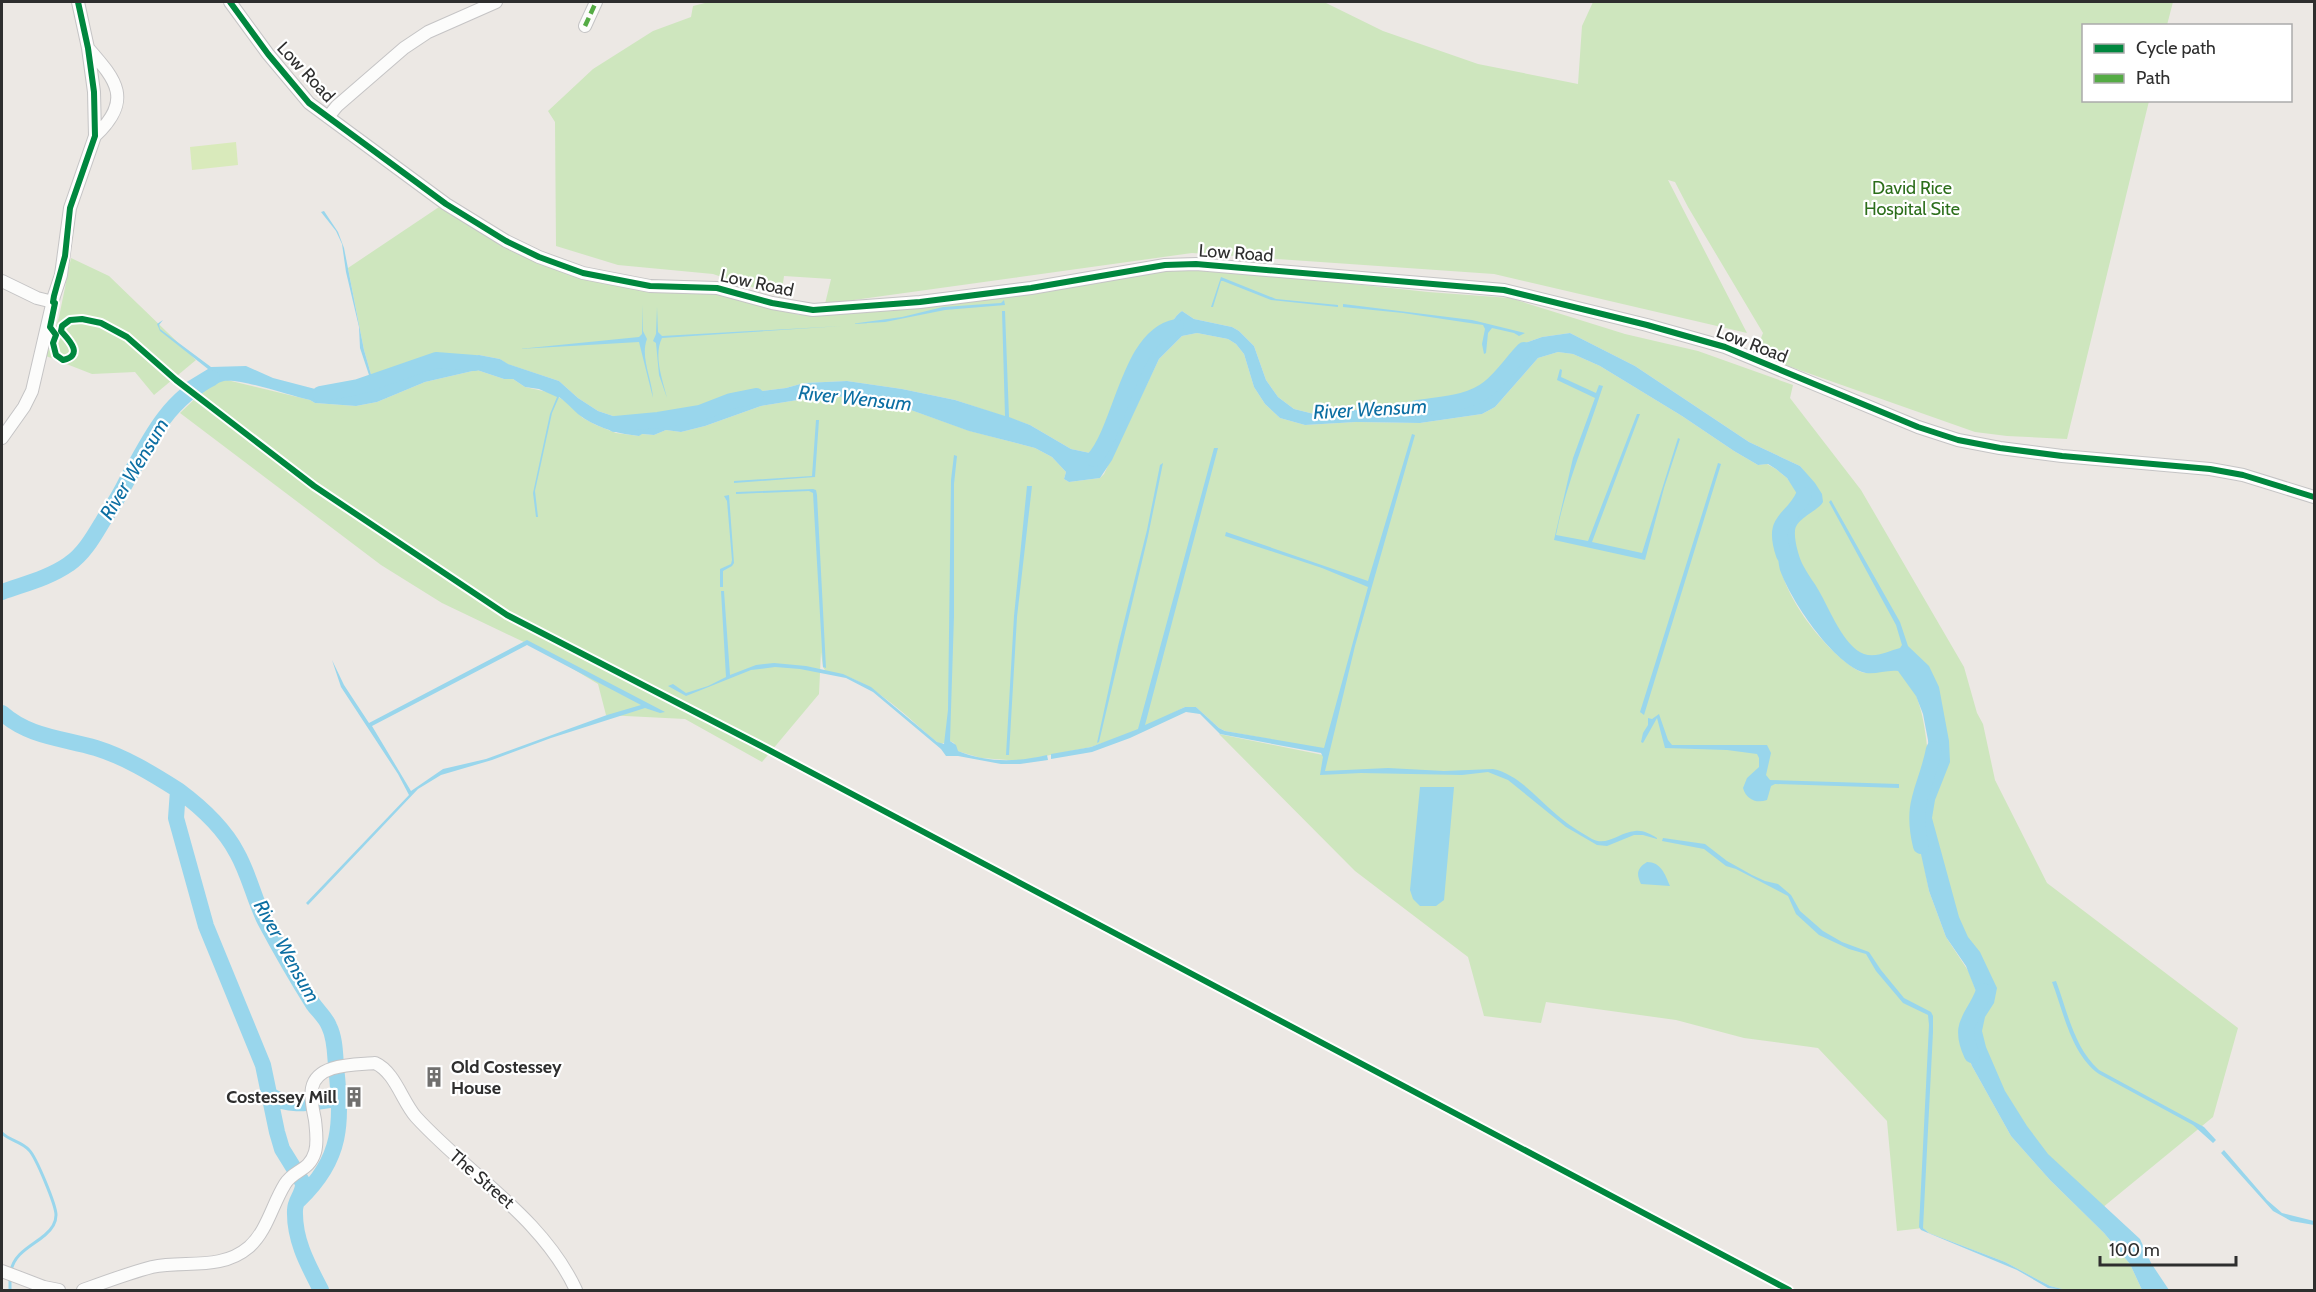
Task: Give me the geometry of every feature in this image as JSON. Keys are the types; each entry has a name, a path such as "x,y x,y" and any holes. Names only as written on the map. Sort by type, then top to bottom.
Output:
{"street":[{"path":"2,438 24,407 32,391 65,256 70,208 95,136 94,92 78,2"},
{"name":"Low Road","path":"230,2 309,103 446,204 506,241 539,257 583,273 650,286 717,288 772,303 813,310 920,302 1031,288 1165,265 1196,264 1504,290 1647,325 1725,347 1918,427 1958,440 2021,451 2210,469 2243,475 2314,497"},
{"path":"328,117 404,48 428,32 496,2"},
{"path":"585,26 596,2"},
{"path":"88,48 110,73 116,88 117,107 110,122 95,136"},
{"path":"2,281 37,298 53,302"},
{"name":"The Street","path":"83,1290 154,1267 194,1265 236,1257 263,1232 285,1184 312,1160 316,1149 312,1090 315,1080 325,1071 375,1063 385,1070 411,1111 438,1141 518,1211 546,1243 570,1277 576,1290"},
{"path":"7,1273 44,1287 59,1290"}],"green space":[{"name":"David Rice Hospital Site","path":"709,2 1324,2 1383,31 1478,64 1578,84 1582,26 1593,2 2173,2 2167,24 2082,24 2082,102 2149,102 2067,439 1975,432 1774,361 1756,351 1763,333 1675,182 1668,180 1747,333 1494,274 1192,253 825,304 831,279 784,276 781,297 713,274 618,265 556,246 555,122 548,111 593,69 653,31 691,17 693,6"},
{"path":"236,142 238,165 192,170 190,147"},
{"path":"442,205 512,250 585,277 644,290 712,293 800,315 892,310 981,299 1159,271 1233,271 1428,292 1510,298 1625,334 1698,351 1793,385 1790,398 1861,490 1964,667 1977,713 1983,724 1995,780 2047,883 2238,1028 2213,1117 2102,1208 2045,1158 1990,1090 1965,1037 1966,1051 1972,1066 2011,1136 2050,1180 2104,1233 2130,1264 2142,1290 2066,1290 2050,1286 2005,1262 1929,1233 1923,1228 1897,1231 1887,1121 1818,1048 1744,1038 1676,1020 1546,1002 1541,1023 1484,1016 1468,957 1355,871 1219,734 1328,756 1329,750 1225,731 1196,707 1185,707 1134,732 1091,747 1020,761 981,758 957,751 954,743 950,741 941,744 937,742 899,709 871,689 842,675 826,672 821,652 819,694 762,762 685,719 606,715 598,684 547,653 442,603 381,565 180,413 218,377 224,381 315,403 356,406 377,402 425,382 477,370 504,379 513,379 525,387 552,393 568,403 583,418 596,425 616,433 639,436 641,434 654,435 666,430 681,432 761,406 829,395 897,405 970,431 1035,448 1052,457 1066,472 1064,479 1069,482 1100,478 1104,474 1159,359 1182,336 1197,333 1228,339 1236,344 1244,354 1254,387 1265,404 1280,418 1305,425 1356,422 1420,423 1482,414 1495,407 1538,358 1558,352 1573,354 1600,366 1734,451 1758,465 1767,464 1776,469 1787,478 1797,492 1799,497 1794,510 1799,505 1804,496 1804,471 1800,466 1749,442 1635,366 1570,333 1542,337 1525,343 1516,353 1500,385 1484,398 1405,409 1340,410 1314,414 1294,409 1278,397 1266,380 1254,346 1239,331 1232,327 1194,319 1182,311 1144,353 1133,373 1113,430 1099,448 1090,453 1071,449 1030,425 955,400 847,381 804,383 753,392 697,414 669,415 631,422 598,411 578,398 559,381 507,364 500,359 479,355 433,363 410,374 374,385 364,350 348,268","holes":["1780,540 1790,570 1799,587 1809,605 1833,637 1858,655 1904,657 1914,665 1928,694 1935,727 1935,747 1929,767 1919,703 1908,680 1900,672 1890,669 1869,673 1859,671 1845,662 1815,632 1790,594 1782,575 1779,556","1917,829 1928,870 1945,910 1985,975 1984,989 1976,1005 1977,994 1969,972 1946,937 1929,891"]},
{"path":"71,258 109,276 196,360 154,395 135,372 92,374 46,356 59,317"}],"water":[{"path":"324,211 338,232 344,248 364,350 374,385 410,374 433,363 479,355 500,359 508,364 559,381 578,398 598,411 631,422 669,415 697,414 753,392 804,383 847,381 955,400 1005,416 1002,311 1005,311 1009,417 1030,425 1071,449 1090,453 1099,448 1113,430 1133,373 1144,353 1182,311 1194,319 1232,327 1239,331 1254,346 1266,380 1278,397 1294,409 1314,414 1340,410 1405,409 1484,398 1500,385 1516,353 1525,343 1542,337 1570,333 1635,366 1749,442 1800,466 1815,483 1822,494 1823,502 1796,526 1797,549 1800,559 1832,617 1850,644 1864,654 1878,655 1900,648 1902,645 1896,625 1829,502 1831,500 1900,622 1908,646 1929,666 1939,687 1949,741 1950,762 1935,800 1932,818 1959,917 1968,937 1980,952 1997,988 1994,1003 1985,1017 1982,1031 1986,1047 2005,1091 2048,1154 2140,1239 2151,1263 2169,1290 2142,1290 2130,1264 2104,1233 2050,1180 2011,1136 1972,1066 1966,1051 1965,1034 1977,994 1966,966 1946,937 1929,891 1916,831 1920,802 1927,786 1929,756 1923,714 1916,696 1898,671 1866,673 1850,665 1825,643 1793,597 1780,570 1778,557 1781,529 1799,497 1787,478 1768,464 1758,465 1734,451 1600,366 1573,354 1558,352 1538,358 1495,407 1482,414 1420,423 1356,422 1305,425 1280,418 1265,404 1254,387 1244,354 1236,344 1228,339 1197,333 1182,336 1159,359 1112,460 1100,478 1069,482 1064,479 1066,472 1052,457 1035,448 969,431 897,405 829,395 761,406 681,432 666,430 654,435 639,436 591,423 559,397 552,413 535,491 538,517 536,517 533,493 550,414 557,397 539,389 525,387 513,379 504,379 477,370 425,382 377,402 356,406 315,403 266,388 232,381 218,383 200,395 185,383 208,369 160,331 157,324 163,320 159,325 160,329 211,367 246,366 273,378 319,390 355,392 371,387 360,348 359,327 342,244 336,231 321,212"},
{"path":"1221,277 1276,299 1338,305 1338,307 1271,300 1221,281 1213,307 1211,307"},
{"path":"1004,300 1005,305 945,310 885,322 851,324 902,317 943,307 1001,303"},
{"path":"1343,304 1472,320 1525,333 1519,336 1492,328 1488,333 1484,354 1482,344 1485,329 1483,325 1343,307"},
{"path":"643,305 643,331 647,339 645,353 653,398 639,342 519,349 639,337 642,334"},
{"path":"657,307 658,332 662,336 842,326 662,338 658,353 667,398 659,375 656,343 653,341 656,334"},
{"path":"1560,369 1562,370 1561,377 1596,393 1599,385 1603,386 1571,479 1556,535 1588,541 1637,414 1640,414 1592,542 1642,553 1678,438 1680,439 1645,560 1554,540 1573,458 1595,398 1557,380"},
{"path":"816,420 819,420 815,477 734,483 734,481 812,476"},
{"path":"1412,434 1415,435 1355,646 1325,771 1388,768 1444,771 1493,769 1511,776 1561,818 1592,839 1603,841 1638,831 1657,839 1634,835 1607,846 1597,845 1566,827 1508,780 1488,772 1462,775 1361,773 1320,775 1323,757 1321,753 1220,734 1200,714 1186,712 1130,738 1092,752 1051,759 1051,754 1091,747 1138,729 1214,448 1218,448 1145,725 1185,707 1196,707 1225,731 1324,748 1368,587 1322,568 1225,536 1226,532 1368,581"},
{"path":"954,455 957,456 954,484 954,616 950,741 956,745 958,751 980,758 1014,760 1047,755 1048,760 1001,764 946,756 941,749 873,692 846,678 800,669 775,667 751,670 686,696 668,686 673,684 686,693 726,677 721,591 724,591 730,675 756,665 774,663 806,666 843,674 871,687 937,742 944,744 948,710 951,480"},
{"path":"1163,463 1148,536 1097,743 1160,465"},
{"path":"1718,463 1721,464 1644,715 1640,712"},
{"path":"1027,486 1032,486 1017,617 1009,755 1006,755 1014,616"},
{"path":"816,490 817,495 826,668 823,667 813,493 809,491 736,494 736,492"},
{"path":"729,495 734,563 723,571 723,587 720,587 720,569 731,564 732,560 727,501 724,496"},
{"path":"527,640 665,712 660,713 645,708 441,775 418,789 308,905 306,903 409,795 398,774 341,687 332,660 344,685 369,723","holes":["527,645 641,705 486,759 443,769 411,791 372,726"]},
{"path":"1659,714 1672,745 1767,745 1771,753 1766,775 1770,780 1899,784 1899,788 1775,784 1771,786 1767,800 1755,801 1746,795 1743,788 1747,778 1759,767 1757,754 1727,750 1665,748 1657,718 1643,743 1641,742 1648,725 1648,718 1652,719"},
{"path":"1420,787 1454,787 1444,900 1436,906 1420,906 1413,899 1410,890"},
{"path":"1663,838 1705,844 1727,861 1752,875 1778,884 1791,895 1800,911 1823,931 1842,942 1869,952 1904,998 1931,1012 1933,1032 1923,1228 1929,1233 2005,1262 2050,1286 2066,1290 2048,1288 2017,1270 1921,1230 1919,1227 1928,1015 1903,1003 1876,971 1866,954 1819,935 1796,914 1788,896 1726,866 1704,849 1662,841"},
{"path":"1647,862 1659,866 1670,886 1641,884 1638,872"},
{"path":"2056,981 2077,1040 2090,1061 2099,1070 2204,1127 2216,1140 2213,1143 2193,1125 2099,1074 2089,1066 2070,1032 2052,982"},
{"path":"2224,1150 2267,1200 2282,1213 2314,1221 2314,1225 2291,1221 2273,1211 2221,1153"}],"waterway":[{"name":"River Wensum","path":"1094,459 1104,445 1128,384 1147,347 1160,334 1176,327"},
{"name":"River Wensum","path":"1417,408 1454,402 1481,393 1499,379 1524,350"},
{"name":"River Wensum","path":"320,394 358,387 436,360 475,363"},
{"name":"River Wensum","path":"2,592 53,573 79,555 114,504 159,424 182,398 212,378"},
{"name":"River Wensum","path":"615,424 700,413 731,401 756,396"},
{"name":"River Wensum","path":"1784,555 1781,526 1804,495"},
{"name":"River Wensum","path":"2,713 12,721 35,732 118,756 178,790 176,818 206,926 263,1065 282,1149 303,1183 295,1206 295,1221 303,1252 321,1290"},
{"name":"River Wensum","path":"1921,846 1917,818 1918,806 1934,749"},
{"name":"River Wensum","path":"178,790 211,818 232,844 245,869 265,921 313,1004 328,1023 332,1035 339,1105 336,1139 332,1154 324,1169 299,1200"},
{"name":"River Wensum","path":"1972,1055 1966,1035 1967,1028 1984,991"},
{"name":"River Wensum","path":"271,1096 296,1103 339,1099"},
{"path":"2,1133 26,1147 32,1154 41,1171 56,1215 51,1229 24,1250 16,1259 11,1271"},
{"path":"10,1277 10,1290"}],"marked path":[{"path":"585,26 596,2"}],"cycle path":[{"path":"78,2 94,92 95,136 70,208 65,256 54,296 53,302 55,303 50,327 56,335 53,343 56,355 63,360 70,358 73,354 73,347 61,331 62,326 70,320 82,319 101,323 127,337 176,380 314,486 507,615 765,748 1789,1290"},
{"path":"230,2 268,54 309,103 446,204 506,241 539,257 583,273 650,286 717,288 772,303 813,310 920,302 1031,288 1165,265 1196,264 1504,290 1647,325 1725,347 1918,427 1958,440 2062,456 2210,469 2243,475 2314,497"}],"place":[{"name":"Old Costessey House","path":"434,1077"},
{"name":"Costessey Mill","path":"354,1097"}]}
